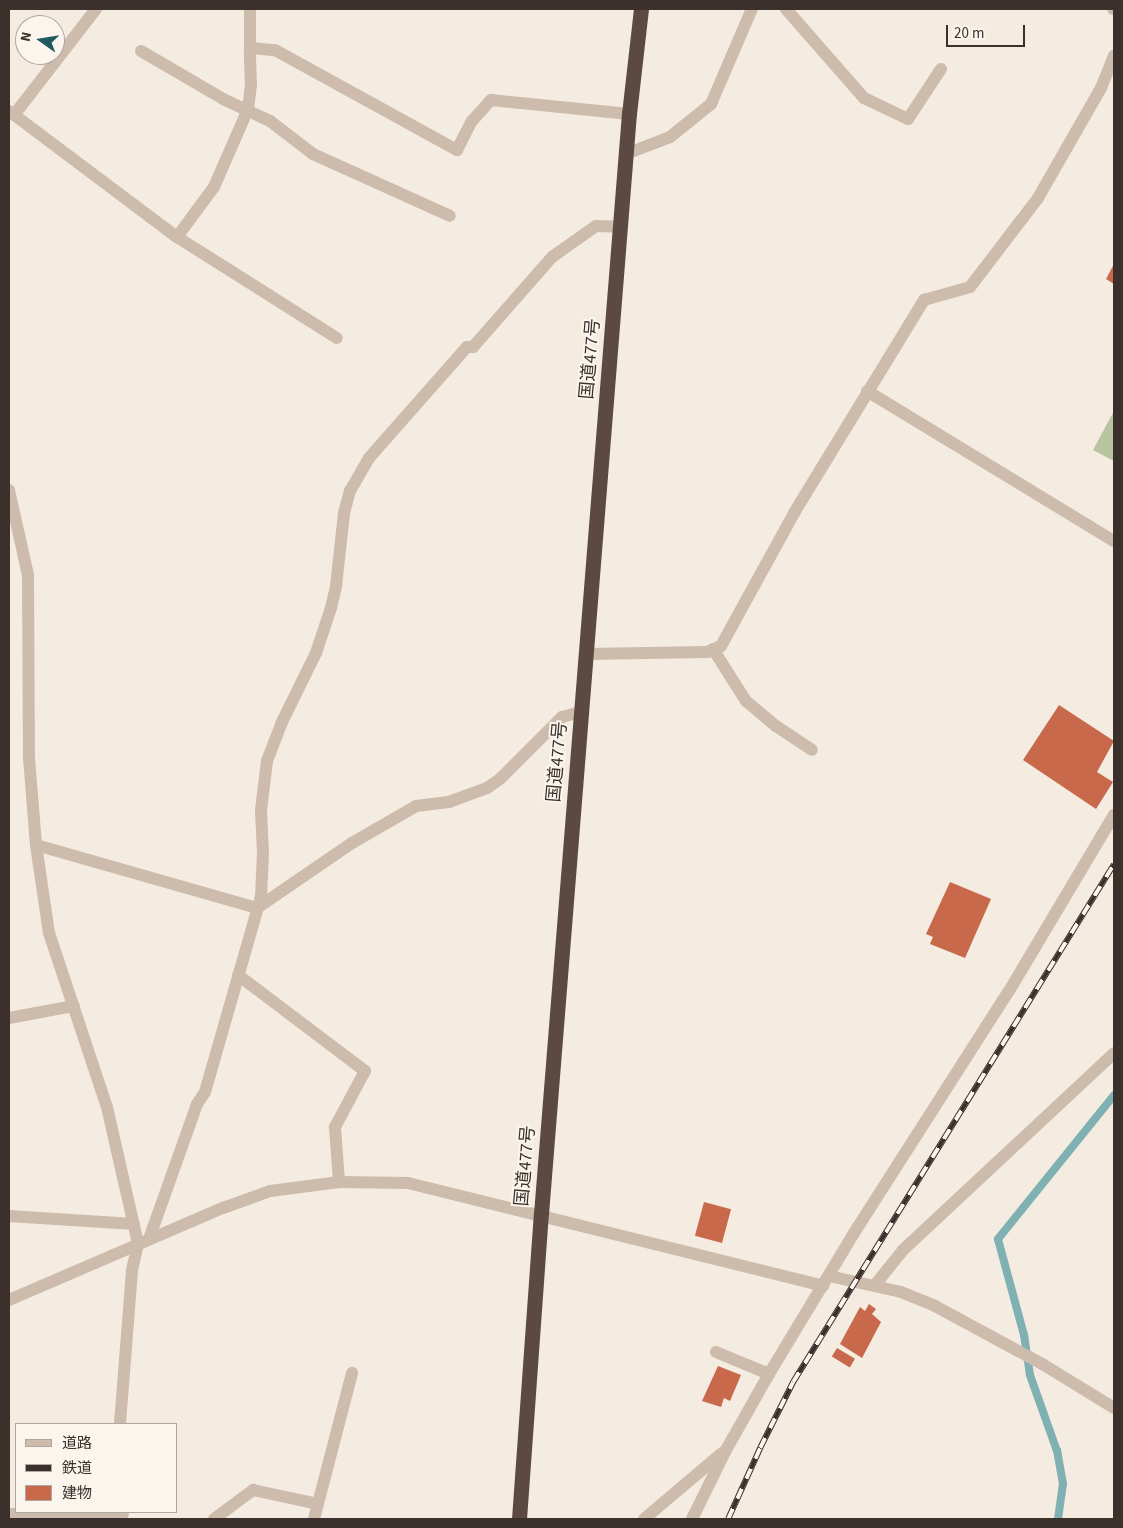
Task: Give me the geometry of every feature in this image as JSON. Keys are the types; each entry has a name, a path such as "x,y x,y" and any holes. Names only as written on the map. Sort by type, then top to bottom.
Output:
{"highway":[{"name":"国道477号","path":"519,1519 541,1214 629,114 641,9"}],"street":[{"path":"96,9 11,113 177,237 337,338"},
{"path":"177,237 214,186 248,109 251,86 250,9"},
{"path":"626,154 670,137 711,104 726,73 746,18 752,9"},
{"path":"786,9 864,98 908,119 941,69"},
{"path":"250,48 275,50 456,150 472,121 491,100 629,114"},
{"path":"141,51 222,99 248,109 270,121 313,154 450,216"},
{"path":"586,654 708,652 721,646 794,513 924,300 970,288 1038,198 1101,88 1114,56"},
{"path":"120,1423 132,1272 197,1104 205,1092 261,897 263,854 262,792 267,762 281,724 316,653 331,608 336,586 344,512 350,491 369,458 467,347 473,347 552,257 596,226 620,227"},
{"path":"867,391 1114,541"},
{"path":"9,490 28,575 29,758 36,845 49,933 107,1107 134,1224 144,1242"},
{"path":"713,649 746,701 776,726 812,750"},
{"path":"257,908 352,842 416,806 450,802 487,788 500,779 562,717 581,712"},
{"path":"692,1519 726,1450 769,1374 1009,991 1114,815"},
{"path":"36,845 257,908"},
{"path":"238,976 364,1071 335,1127 338,1182"},
{"path":"9,1018 74,1006"},
{"path":"875,1285 903,1250 1114,1053"},
{"path":"9,1300 222,1208 270,1191 338,1182 408,1183 826,1281 875,1285 901,1292 935,1306 1044,1365 1114,1408"},
{"path":"9,1216 134,1224"},
{"path":"716,1352 769,1374"},
{"path":"314,1519 352,1373"},
{"path":"644,1519 726,1450"},
{"path":"214,1519 253,1490 318,1504"},
{"path":"9,1514 123,1515"}],"green space":[{"path":"1114,411 1114,461 1093,450"}],"building":[{"path":"1114,264 1114,284 1106,279"},
{"path":"1059,705 1114,741 1097,772 1113,782 1096,809 1023,760"},
{"path":"950,882 991,899 965,958 930,944 933,937 926,934"},
{"path":"704,1202 731,1209 722,1243 695,1236"},
{"path":"869,1304 876,1309 872,1314 881,1322 862,1358 840,1344 860,1307 865,1311"},
{"path":"837,1348 855,1359 850,1367 832,1357"},
{"path":"718,1366 741,1375 730,1401 724,1398 721,1407 702,1401"}],"waterway":[{"path":"1058,1519 1063,1484 1057,1451 1030,1375 1024,1335 998,1239 1114,1095"}],"railway":[{"path":"728,1519 760,1448 793,1382 1114,864"}]}
